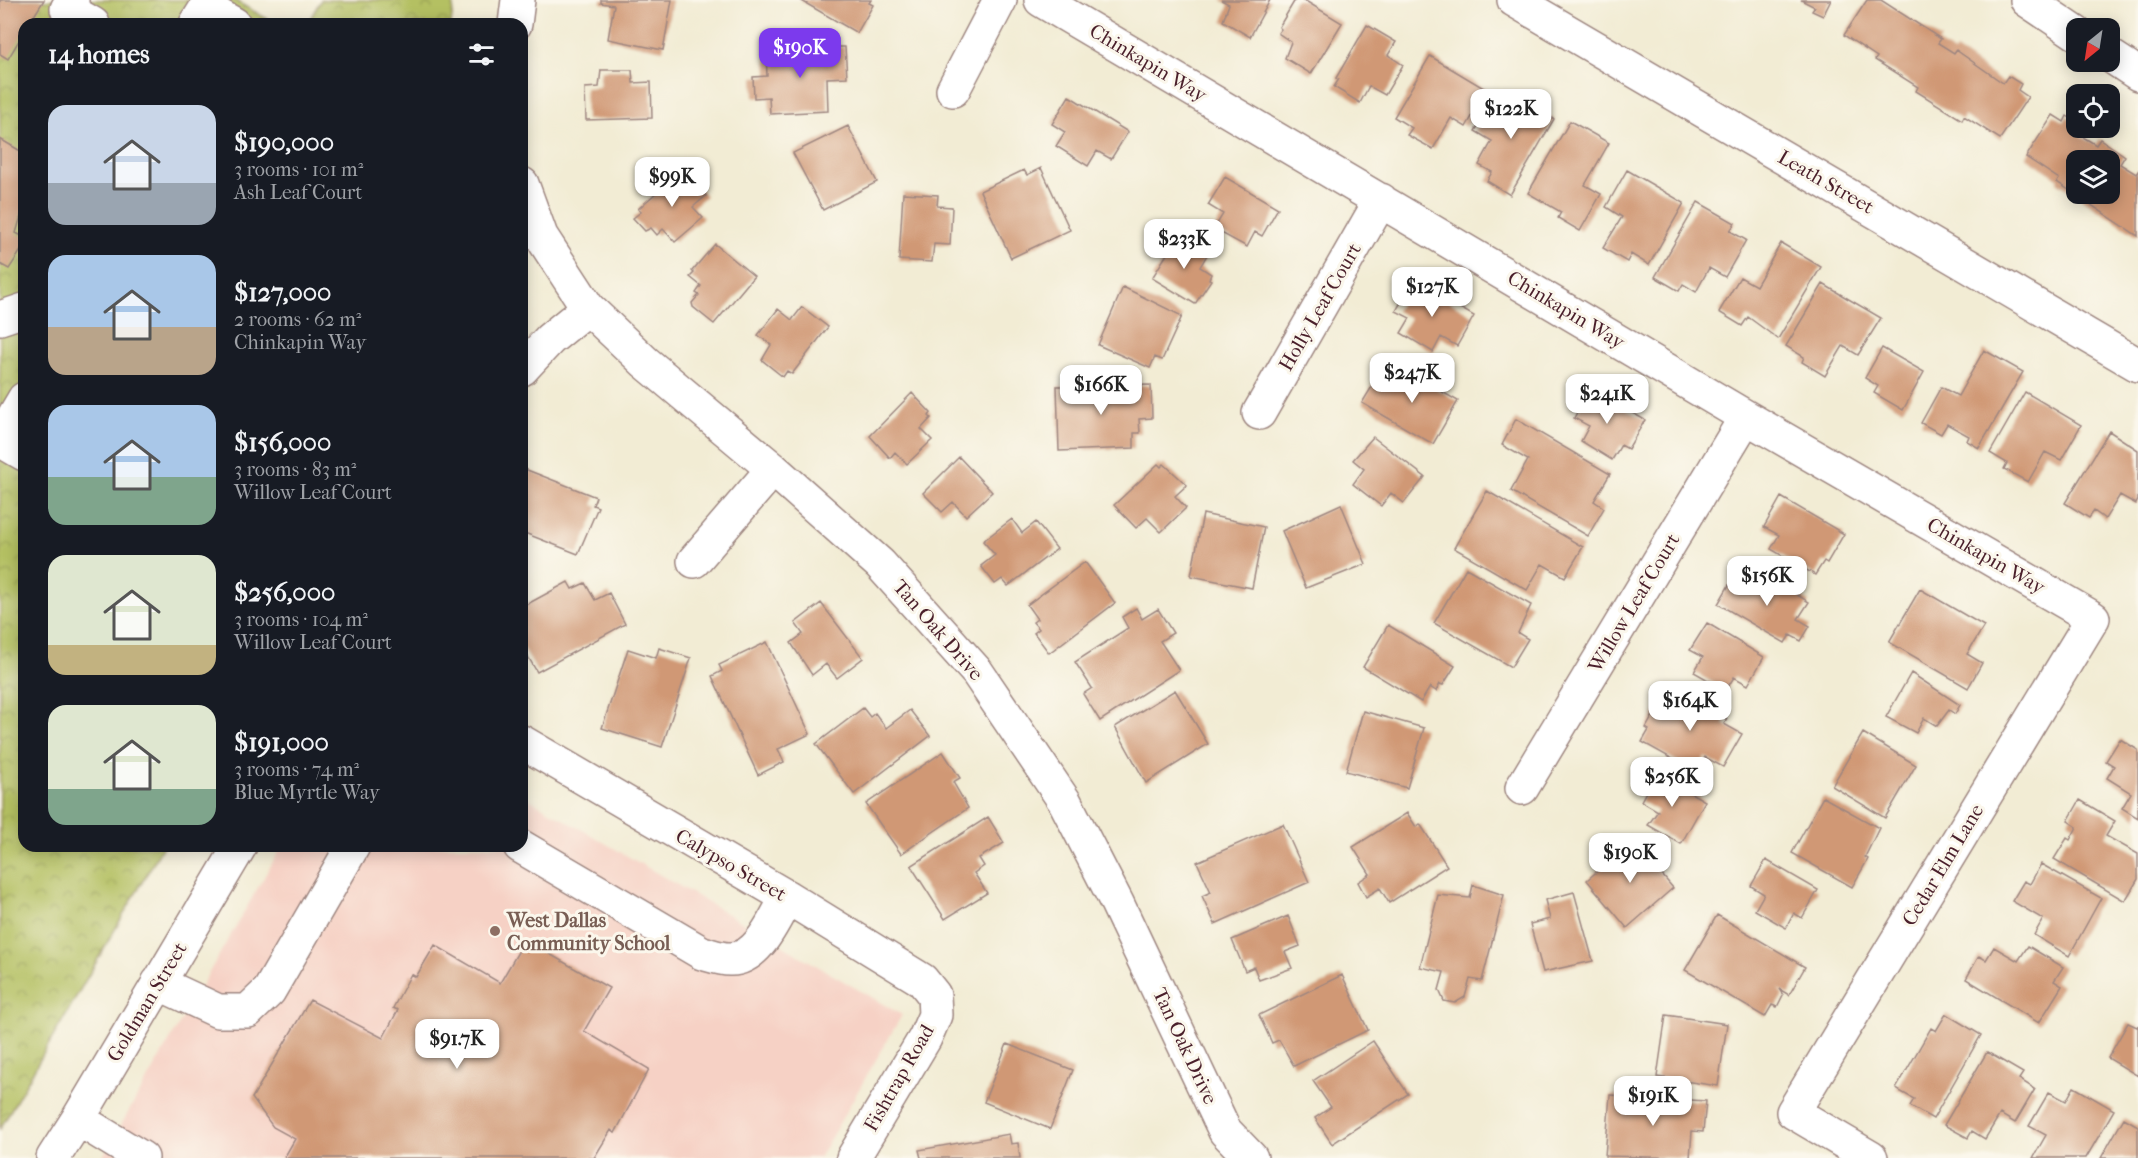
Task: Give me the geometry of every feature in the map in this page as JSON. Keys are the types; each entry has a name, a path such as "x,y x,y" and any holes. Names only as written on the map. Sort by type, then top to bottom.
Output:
{"street":[{"path":"72,0 67,9 83,18"},
{"path":"516,18 518,0"},
{"path":"953,90 1000,0"},
{"name":"Chinkapin Way","path":"1041,0 1746,417 2093,618"},
{"path":"2027,0 2066,26"},
{"name":"Leath Street","path":"1520,2 2138,365"},
{"path":"198,11 217,18"},
{"path":"2120,62 2138,74"},
{"name":"Tan Oak Drive","path":"528,200 542,236 588,308 645,362 880,564 977,672 1065,802 1117,903 1225,1131 1251,1158"},
{"name":"Holly Leaf Court","path":"1259,413 1381,200"},
{"path":"528,363 550,339 588,308"},
{"path":"0,318 18,312"},
{"path":"18,409 0,440 18,450"},
{"name":"Willow Leaf Court","path":"1522,788 1746,417"},
{"path":"694,561 773,470"},
{"name":"Cedar Elm Lane","path":"1871,1158 1793,1112 2093,618"},
{"name":"Calypso Street","path":"528,746 787,897 921,980 934,995"},
{"path":"528,851 702,953 731,960 753,952 770,928 787,897"},
{"name":"Goldman Street","path":"53,1158 236,852"},
{"path":"158,983 218,1011 248,1011 269,991 349,852"},
{"name":"Fishtrap Road","path":"853,1158 924,1038 935,1015 934,995"},
{"path":"78,1119 142,1158"}],"shaded area":[{"name":"West Dallas Community School","path":"528,798 902,1015 819,1158 102,1158 279,852 528,852"}],"green space":[{"path":"0,0 234,0 266,18 18,18 18,852 160,852 0,1129"},
{"path":"321,0 454,0 452,18 310,18"}],"building":[{"path":"0,0 44,0 33,18 18,18 18,42 8,59 0,54"},
{"path":"601,0 672,0 663,50 608,39 614,5 601,3"},
{"path":"800,0 871,0 869,3 873,5 857,33"},
{"path":"1221,0 1270,0 1250,37 1223,21 1229,4"},
{"path":"1295,0 1304,0 1342,23 1311,74 1285,58 1291,42 1278,33 1281,29 1279,27"},
{"path":"1801,0 1831,0 1823,16 1812,11 1815,7"},
{"path":"1867,0 1881,0 1941,39 1938,43 1954,53 1956,50 2003,83 2008,76 2021,84 2018,90 2028,97 2000,139 1964,116 1962,120 1916,91 1918,87 1875,60 1877,57 1844,35"},
{"path":"1367,25 1396,42 1388,55 1403,65 1385,95 1369,86 1360,103 1334,87 1339,79 1336,78"},
{"path":"786,47 845,47 847,77 827,78 828,111 770,114 769,97 754,98 753,77 767,76 766,54 786,53"},
{"path":"1430,56 1487,90 1466,127 1451,118 1433,149 1407,135 1412,128 1394,117"},
{"path":"601,70 632,70 633,83 651,82 652,118 586,120 585,88 599,87"},
{"path":"1496,95 1510,103 1514,96 1554,119 1510,195 1487,181 1492,172 1479,165 1492,141 1475,131"},
{"path":"1069,96 1128,132 1111,159 1097,151 1088,166 1056,146 1065,132 1052,124"},
{"path":"2053,115 2064,122 2066,118 2066,138 2085,138 2096,145 2100,139 2116,150 2066,150 2066,188 2057,182 2059,179 2026,157"},
{"path":"1570,121 1609,143 1585,185 1601,194 1580,231 1558,218 1561,212 1528,193"},
{"path":"848,126 877,182 823,210 793,153"},
{"path":"0,139 18,150 18,226 16,233 18,234 18,255 9,269 0,264"},
{"path":"2120,153 2125,156 2120,164"},
{"path":"2120,164 2136,174 2138,171 2138,236 2090,204 2120,204"},
{"path":"1041,168 1070,230 1011,258 980,191 1024,170 1027,175"},
{"path":"683,169 706,196 693,207 703,218 675,242 663,229 657,235 651,228 645,231 633,218 641,212 638,209"},
{"path":"1627,170 1684,203 1649,265 1631,254 1627,262 1603,248 1622,217 1606,207"},
{"path":"1225,177 1278,208 1262,236 1255,232 1247,247 1214,229 1223,214 1208,205"},
{"path":"903,193 938,195 937,206 952,207 950,245 934,244 932,262 899,260"},
{"path":"1698,202 1735,223 1730,231 1746,240 1725,277 1709,268 1696,292 1683,284 1679,291 1655,277"},
{"path":"1179,235 1208,253 1200,267 1211,274 1209,279 1211,280 1195,304 1152,278"},
{"path":"1781,243 1821,267 1778,339 1748,317 1742,326 1719,312 1740,277 1756,286"},
{"path":"715,244 754,276 714,324 693,307 692,303 699,295 696,293 701,286 690,277 694,273 692,271"},
{"path":"1413,281 1474,316 1457,346 1441,337 1433,352 1401,333 1410,318 1396,311"},
{"path":"1823,284 1881,318 1858,355 1843,346 1825,376 1802,362 1804,357 1786,346"},
{"path":"1123,287 1182,316 1162,360 1155,357 1150,368 1098,345"},
{"path":"802,307 828,327 792,374 787,371 783,377 762,360 771,345 758,335 778,309 792,320"},
{"path":"1882,348 1924,372 1903,410 1874,393 1878,386 1865,378"},
{"path":"1984,350 2023,372 1979,448 1967,441 1969,436 1947,424 1941,434 1921,423 1941,387 1958,396"},
{"path":"1397,366 1458,401 1433,444 1362,403 1373,385 1377,387 1383,376 1389,379"},
{"path":"1151,385 1152,418 1139,419 1140,433 1134,433 1134,448 1059,451 1057,386"},
{"path":"1590,389 1645,420 1628,449 1621,445 1612,460 1581,441 1589,426 1574,418"},
{"path":"2025,392 2081,425 2061,460 2045,452 2028,482 2004,469 2007,463 1990,453"},
{"path":"912,393 931,413 929,416 931,418 921,429 932,440 907,464 895,452 890,458 870,436"},
{"path":"1516,419 1610,474 1594,501 1604,508 1588,536 1511,491 1528,460 1502,445"},
{"path":"2109,431 2138,450 2138,500 2136,504 2120,495 2105,519 2094,511 2089,518 2065,503"},
{"path":"1373,437 1425,477 1404,503 1391,493 1381,506 1353,484 1364,469 1353,460"},
{"path":"959,457 992,492 966,516 953,502 942,512 923,493"},
{"path":"1158,464 1161,467 1164,464 1187,485 1175,496 1186,508 1161,532 1147,518 1136,528 1114,505"},
{"path":"528,470 596,497 593,505 598,507 578,554 528,534"},
{"path":"1487,491 1583,547 1565,577 1542,564 1527,590 1454,548"},
{"path":"1781,497 1844,534 1827,563 1824,561 1815,575 1771,549 1779,535 1764,527"},
{"path":"1341,504 1366,564 1306,588 1282,531"},
{"path":"1203,514 1264,527 1252,588 1191,576"},
{"path":"1012,519 1022,533 1036,522 1057,549 1008,586 1002,579 995,584 981,566 995,555 983,541"},
{"path":"1085,562 1115,603 1049,653 1034,633 1039,629 1033,622 1037,619 1027,605"},
{"path":"1466,568 1531,605 1518,633 1528,639 1511,667 1434,623"},
{"path":"1751,568 1809,602 1798,619 1810,626 1801,641 1790,635 1785,643 1718,604 1729,585 1739,590"},
{"path":"568,582 572,589 585,583 595,600 609,593 625,624 537,672 528,656 528,604"},
{"path":"1920,589 1984,626 1967,654 1982,663 1968,688 1889,642"},
{"path":"821,603 863,658 837,678 826,664 812,675 791,643 803,634 795,623"},
{"path":"1136,608 1142,619 1158,609 1173,633 1160,641 1179,670 1100,721 1083,694 1092,688 1075,662 1128,628 1122,617"},
{"path":"1707,623 1764,657 1748,685 1734,677 1726,690 1694,672 1703,657 1690,650"},
{"path":"1388,625 1455,666 1443,685 1440,684 1436,691 1430,687 1421,702 1363,667"},
{"path":"767,642 810,734 778,749 784,762 758,775 712,676 722,671 719,665"},
{"path":"659,648 691,658 662,747 602,728 628,649 656,658"},
{"path":"1911,673 1960,705 1955,714 1949,710 1937,726 1924,718 1916,733 1886,717"},
{"path":"1674,688 1727,719 1724,724 1742,734 1723,767 1705,757 1696,772 1642,742 1649,730 1646,728 1668,689"},
{"path":"1175,690 1208,744 1146,783 1115,727"},
{"path":"863,708 870,717 875,713 886,728 910,710 930,736 854,794 816,744"},
{"path":"1363,711 1424,728 1407,788 1346,771"},
{"path":"1863,733 1916,765 1885,818 1832,786"},
{"path":"2120,739 2138,750 2138,818 2122,808 2131,793 2107,778 2114,766 2106,761"},
{"path":"943,752 960,778 953,782 968,808 901,854 866,804"},
{"path":"1659,775 1705,801 1681,844 1648,825 1658,811 1641,801 1655,776"},
{"path":"1823,797 1879,828 1865,857 1868,859 1852,887 1792,853"},
{"path":"2080,800 2115,821 2106,836 2138,854 2138,879 2125,901 2054,859 2067,838 2070,840 2077,827 2068,821"},
{"path":"1407,813 1416,827 1420,824 1447,866 1389,903 1380,888 1366,897 1358,882 1370,874 1353,847"},
{"path":"988,817 1004,843 979,858 984,866 974,873 987,893 945,919 911,866"},
{"path":"1283,824 1309,882 1215,924 1202,896 1211,892 1197,862"},
{"path":"1633,841 1673,888 1627,928 1587,880"},
{"path":"1766,860 1818,890 1802,918 1794,913 1786,928 1755,910 1764,894 1751,886"},
{"path":"2041,864 2101,898 2069,956 2034,935 2043,919 2012,901 2024,881 2030,884"},
{"path":"1473,885 1504,895 1482,981 1470,979 1465,997 1455,1003 1444,1001 1439,990 1444,972 1420,967 1438,895 1470,898"},
{"path":"1574,892 1593,961 1543,972 1530,924 1550,919 1545,900"},
{"path":"1717,915 1805,967 1789,995 1779,989 1783,995 1777,1007 1772,1005 1765,1017 1685,970"},
{"path":"1288,916 1300,946 1285,952 1292,968 1259,980 1254,967 1245,971 1232,940"},
{"path":"525,940 609,988 584,1031 649,1069 615,1133 611,1130 594,1158 284,1158 295,1139 273,1127 252,1098 310,1000 383,1038 398,1010 393,1008 411,974 416,977 435,945 500,983"},
{"path":"2028,946 2063,967 2054,981 2062,986 2039,1023 1966,979 1979,956 1986,960 1994,947 2018,961"},
{"path":"1342,975 1368,1030 1294,1066 1279,1040 1272,1043 1259,1015"},
{"path":"1946,1014 1981,1035 1933,1119 1910,1106 1914,1099 1896,1089 1931,1028 1936,1031"},
{"path":"1666,1015 1727,1024 1718,1086 1657,1077"},
{"path":"2128,1023 2137,1027 2138,1025 2138,1076 2108,1058"},
{"path":"1373,1041 1408,1094 1332,1144 1315,1118 1331,1107 1313,1081"},
{"path":"1007,1044 1073,1070 1050,1129 984,1102"},
{"path":"1987,1052 2023,1073 2019,1079 2035,1089 2015,1123 2000,1114 1985,1139 1972,1131 1968,1138 1944,1125"},
{"path":"2074,1087 2114,1110 2086,1158 2033,1158 2046,1135 2029,1126 2049,1092 2066,1101"},
{"path":"1610,1095 1706,1101 1703,1132 1692,1131 1690,1158 1605,1156"},
{"path":"2124,1118 2138,1126 2138,1158 2101,1158"},
{"path":"1009,1134 1011,1144 1018,1143 1020,1158 921,1158 919,1150"}],"place":[{"name":"West Dallas Community School","path":"495,931"}]}
